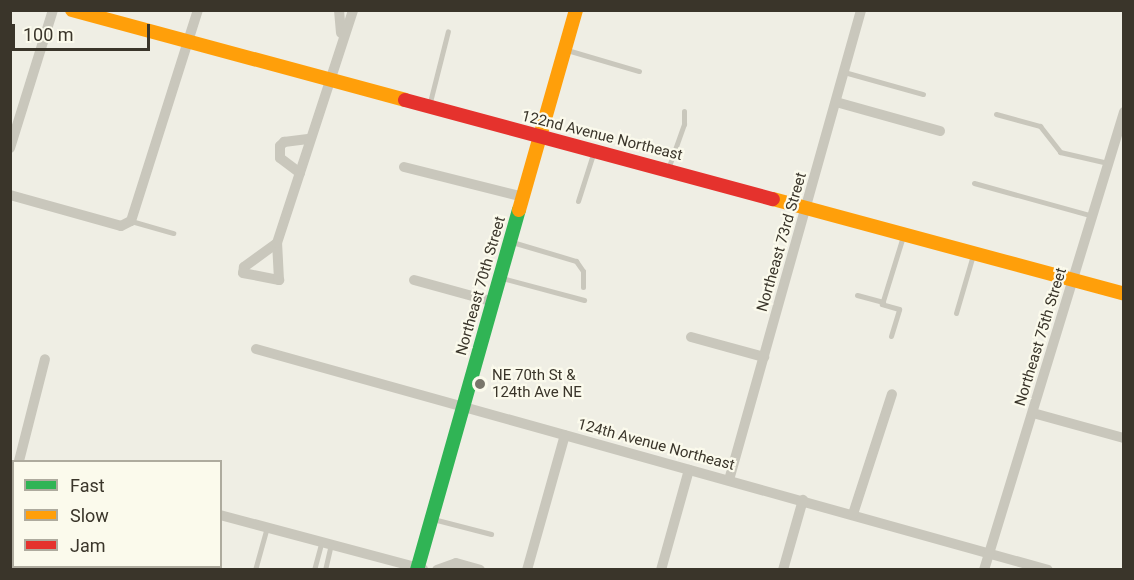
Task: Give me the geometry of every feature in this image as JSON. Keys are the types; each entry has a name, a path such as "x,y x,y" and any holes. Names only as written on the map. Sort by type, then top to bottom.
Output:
{"street":[{"path":"10,148 53,10"},
{"name":"122nd Avenue Northeast","path":"72,10 1124,294"},
{"path":"10,195 126,224 198,10"},
{"path":"339,10 341,36"},
{"path":"277,243 329,81 341,36 353,10"},
{"name":"Northeast 70th Street","path":"420,569 431,519 576,10"},
{"name":"Northeast 73rd Street","path":"729,480 808,208 861,10"},
{"path":"836,102 940,131"},
{"name":"Northeast 75th Street","path":"984,570 1124,112"},
{"path":"300,173 280,158 280,146 284,142 310,140"},
{"path":"404,167 523,197"},
{"path":"414,280 494,302"},
{"path":"691,337 764,357"},
{"name":"124th Avenue Northeast","path":"256,349 1048,570"},
{"path":"20,460 45,358"},
{"path":"853,514 892,394"},
{"path":"1033,413 1124,438"},
{"path":"527,570 565,435"},
{"path":"661,570 688,470"},
{"path":"783,570 803,500"},
{"path":"222,516 420,569"},
{"path":"437,570 456,563 480,570"}],"lane":[{"path":"429,107 448,32"},
{"path":"565,49 639,71"},
{"path":"844,72 923,94"},
{"path":"668,170 684,124 684,111"},
{"path":"996,114 1040,126 1060,152 1108,163"},
{"path":"578,201 594,150"},
{"path":"974,183 1093,216"},
{"path":"126,224 173,233"},
{"path":"883,302 903,234"},
{"path":"511,241 576,261 583,271 583,287"},
{"path":"956,313 973,253"},
{"path":"500,278 584,300"},
{"path":"857,295 899,309 891,336"},
{"path":"431,519 491,534"},
{"path":"255,570 267,527"},
{"path":"314,570 327,543"},
{"path":"325,570 327,543"}],"traffic: fast":[{"path":"417,570 519,210"}],"traffic: slow":[{"path":"72,10 405,100"},
{"path":"519,210 576,10"},
{"path":"773,199 1124,294"}],"traffic: jam":[{"path":"405,100 773,199"}],"place":[{"name":"NE 70th St & 124th Ave NE","path":"480,384"}]}
